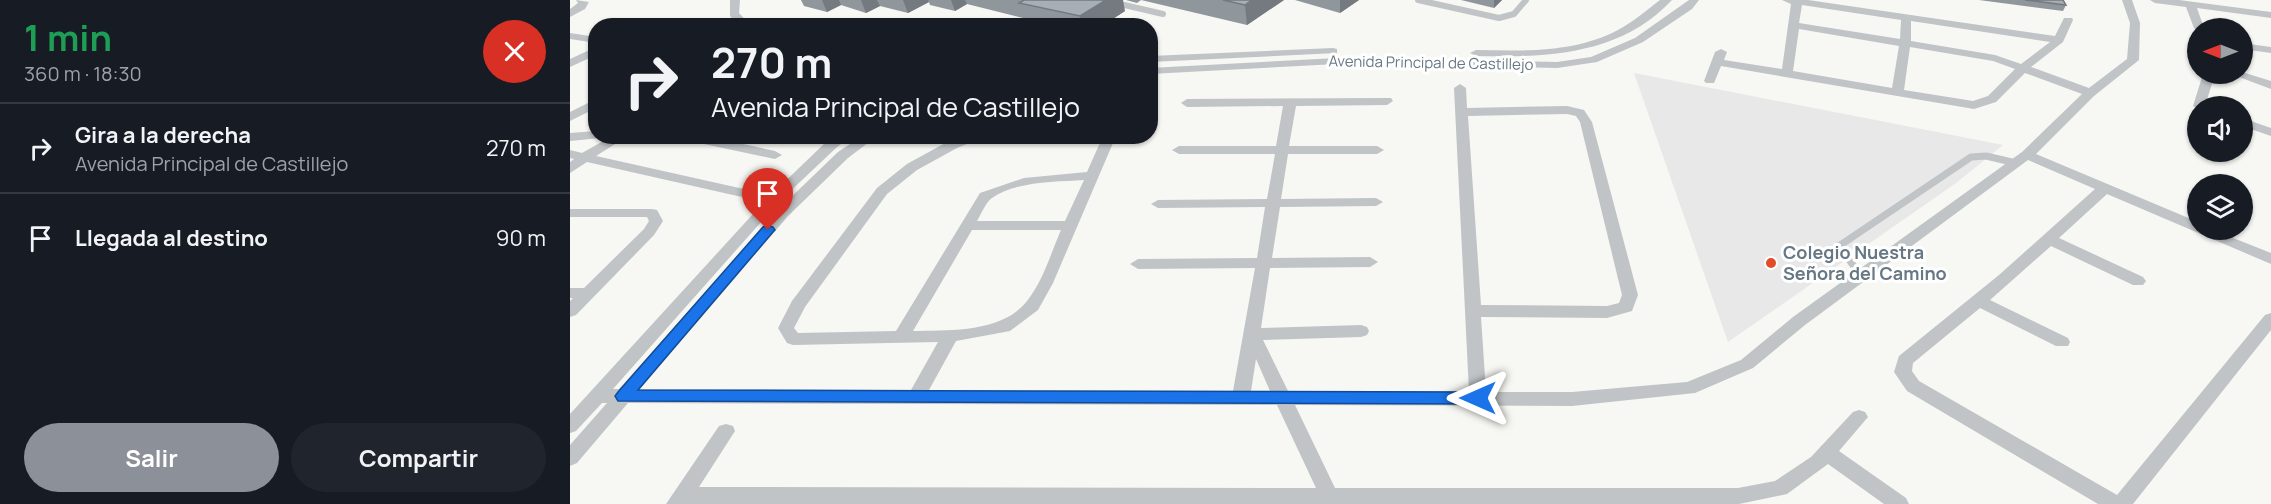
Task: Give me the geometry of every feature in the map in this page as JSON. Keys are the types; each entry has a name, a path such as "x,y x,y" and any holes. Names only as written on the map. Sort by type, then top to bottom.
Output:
{"street":[{"path":"570,14 581,7 584,2 580,0"},
{"path":"735,0 734,14 738,18"},
{"name":"Avenida Principal de Castillejo","path":"1158,59 1344,50 1545,53 1586,45 1621,33 1667,0"},
{"name":"Avenida Principal de Castillejo","path":"1158,71 1356,60 1557,65 1593,60 1639,40 1688,7 1694,0"},
{"path":"598,396 1241,396 1572,399 1689,388 1747,364 1799,321 2021,159 2090,93 2133,60 2134,23 2127,0"},
{"path":"2155,0 2271,15"},
{"path":"1787,75 1794,25 1792,1 2060,40"},
{"path":"2190,5 2195,18"},
{"path":"1897,93 1905,43 1906,18"},
{"path":"1710,81 1719,57 1787,75 1974,105 1992,99 2023,68 2060,40 2068,20"},
{"path":"1794,25 1995,58 2090,93"},
{"path":"570,36 588,39"},
{"path":"2253,48 2271,50"},
{"path":"570,64 588,54"},
{"path":"2253,79 2271,85"},
{"path":"1460,88 1478,398"},
{"path":"1187,103 1387,101"},
{"path":"1241,396 1290,103"},
{"path":"570,117 588,107"},
{"path":"1461,112 1567,110 1580,113 1586,122 1630,295 1626,307 1607,312 1472,311"},
{"path":"2253,126 2271,132"},
{"path":"570,137 588,136"},
{"path":"570,169 609,144"},
{"path":"723,144 775,155"},
{"path":"570,426 774,199 833,144"},
{"path":"570,458 792,203 843,154 859,144"},
{"path":"955,144 912,167 882,191 798,305 786,328 793,339 950,336 1004,327 1032,306 1045,283 1106,144"},
{"path":"1179,150 1377,150"},
{"path":"570,154 792,203"},
{"path":"2021,159 2106,189 2187,224"},
{"path":"901,337 985,196 1000,189 1038,178 1092,176"},
{"path":"2106,189 2098,193 2051,240 1980,302 1905,360 1903,372 1913,386 2115,504"},
{"path":"1158,204 1376,202"},
{"path":"570,213 651,213 656,221 649,232 570,311"},
{"path":"966,226 1071,225"},
{"path":"2051,240 2138,281"},
{"path":"2225,240 2271,259"},
{"path":"1138,264 1370,262"},
{"path":"570,293 588,293"},
{"path":"1980,302 2062,342"},
{"path":"2121,504 2271,319"},
{"path":"1252,334 1361,331"},
{"path":"1252,334 1282,397 1341,501"},
{"path":"917,396 950,336"},
{"path":"679,499 1739,500 1779,488 1818,462 1859,417"},
{"path":"679,499 726,431"},
{"path":"1826,452 1899,504"}],"lane":[{"path":"1103,0 1163,14"},
{"path":"1121,4 1127,0"},
{"path":"1418,0 1498,18 1514,14 1526,0"},
{"path":"1861,276 1839,246 1971,157 2021,159"}],"shaded area":[{"name":"Colegio Nuestra Señora del Camino","path":"1634,73 2003,145 1956,183 1728,342"}],"building":[{"path":"1024,0 1106,0 1080,16 1019,3"},
{"path":"1223,0 1252,0 1245,5"},
{"path":"2025,0 2063,0 2066,5"}],"place":[{"name":"Colegio Nuestra Señora del Camino","path":"1771,263"}],"route":[{"path":"768,230 623,396 1478,398"}]}
